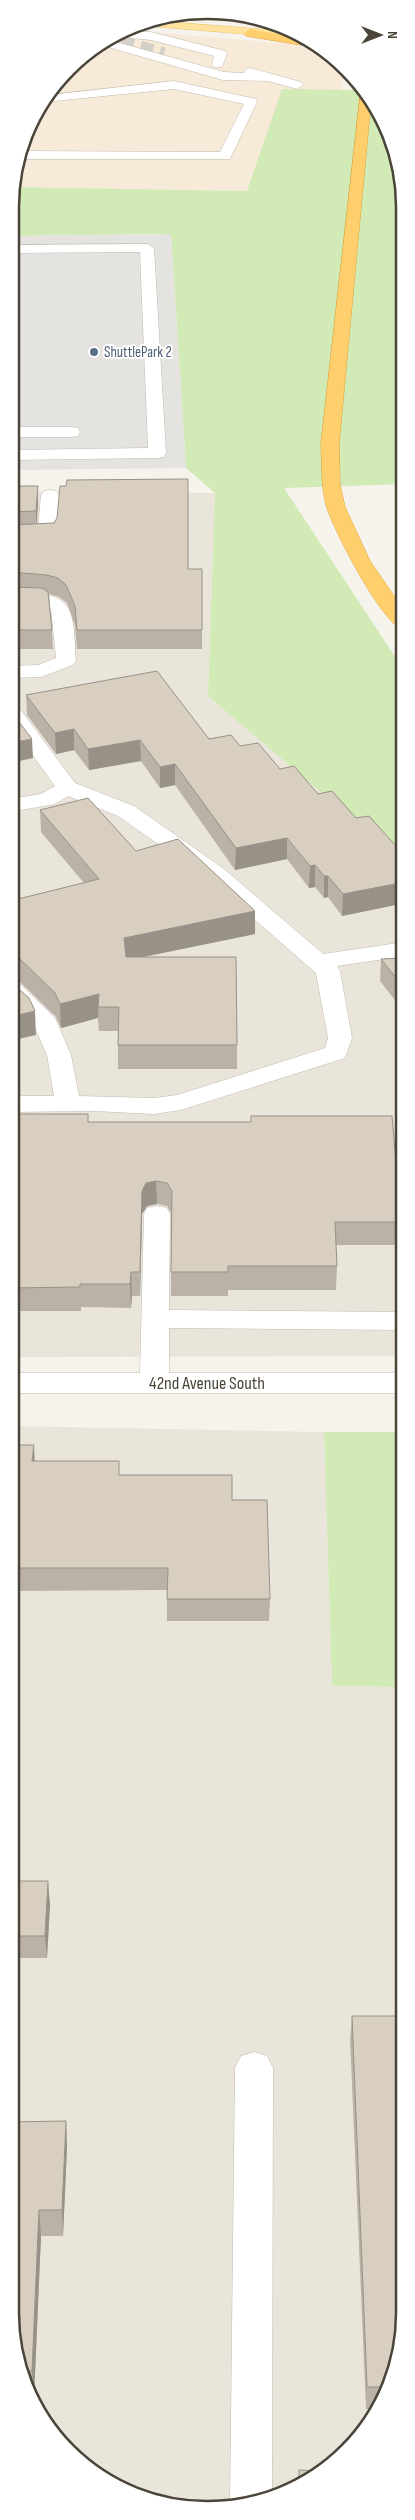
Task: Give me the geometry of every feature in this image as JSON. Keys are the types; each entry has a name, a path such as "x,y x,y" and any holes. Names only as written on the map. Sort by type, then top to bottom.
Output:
{"highway":[{"path":"250,33 298,42"},
{"path":"364,103 330,444 332,492 349,539 386,603 396,616"}],"main road":[{"path":"160,25 284,35"}],"street":[{"path":"125,38 151,36 221,54 218,64"},
{"path":"112,45 223,76 268,77"},
{"path":"164,54 209,66 218,64 297,85"},
{"path":"26,155 225,156 251,102 174,85 54,98"},
{"path":"19,249 147,248 157,453 19,455"},
{"path":"19,432 72,432"},
{"path":"19,536 47,536 50,496"},
{"path":"19,598 44,598 56,601 62,610 66,661 41,671 19,672"},
{"path":"19,721 68,788"},
{"path":"19,804 47,799 68,788"},
{"path":"19,789 68,788 126,811 216,874 328,972 340,1038 336,1053 181,1102 144,1106 68,1103 19,1104"},
{"path":"316,962 396,950"},
{"path":"19,995 43,1018 59,1055 68,1103"},
{"path":"154,1382 157,1214"},
{"path":"156,1319 396,1321"},
{"name":"42nd Avenue South","path":"19,1383 396,1383"},
{"path":"250,2496 254,2068"}],"shaded area":[{"path":"141,31 289,44 310,50 332,66 343,77 325,192 20,187 25,159 33,135 44,113 58,93 74,74 93,58 113,44"},
{"name":"ShuttlePark 2","path":"171,234 186,468 19,470 19,236"},
{"path":"19,491 215,493 208,696 396,856 396,1356 19,1357"},
{"path":"19,1426 324,1432 332,1686 396,1687 396,2325 393,2349 377,2396 357,2427 341,2446 302,2476 280,2487 244,2498 220,2501 195,2501 171,2498 124,2482 93,2462 74,2446 58,2427 38,2396 25,2361 20,2337"}],"green space":[{"path":"282,89 355,90 371,113 382,135 395,183 396,484 284,488 396,658 396,856 208,696 215,493 186,468 171,234 19,236 20,187 247,191"},
{"path":"324,1432 396,1432 396,1687 332,1686"}],"building":[{"path":"188,479 188,569 202,569 202,630 77,630 75,606 66,585 58,578 47,575 19,573 19,525 54,523 57,518 60,486 66,486 67,480"},
{"path":"19,486 38,486 36,511 19,512"},
{"path":"19,587 42,588 48,592 52,630 19,630"},
{"path":"157,671 209,739 231,735 240,746 258,743 280,769 294,766 318,794 332,791 356,818 369,816 396,846 396,884 343,894 328,876 324,876 315,865 310,866 287,838 236,848 175,764 160,767 140,740 88,749 74,729 55,733 26,695"},
{"path":"19,722 32,739 19,741"},
{"path":"88,798 136,851 178,839 255,911 124,938 126,957 236,957 237,1045 118,1045 119,1007 98,1007 99,994 60,1004 55,993 19,958 19,899 99,879 40,810"},
{"path":"396,958 396,978 381,959"},
{"path":"19,989 29,998 35,1011 19,1015"},
{"path":"19,1114 88,1114 88,1122 251,1122 251,1116 392,1116 396,1163 396,1222 335,1222 337,1266 228,1266 228,1272 171,1272 172,1191 167,1183 156,1181 146,1183 142,1191 140,1272 131,1272 130,1284 80,1284 80,1287 19,1288"},
{"path":"19,1445 34,1445 32,1461 119,1461 119,1475 232,1475 232,1500 267,1500 270,1599 167,1599 168,1568 19,1568"},
{"path":"19,1881 48,1881 45,1936 19,1936"},
{"path":"352,2016 396,2016 396,2325 393,2349 381,2387 367,2387"},
{"path":"66,2121 62,2210 39,2210 32,2371 28,2371 25,2361 19,2325 19,2122"},
{"path":"299,2470 310,2470 302,2476 299,2478"}],"tunnel":[{"path":"121,42 164,54"}],"place":[{"name":"ShuttlePark 2","path":"94,352"}]}
